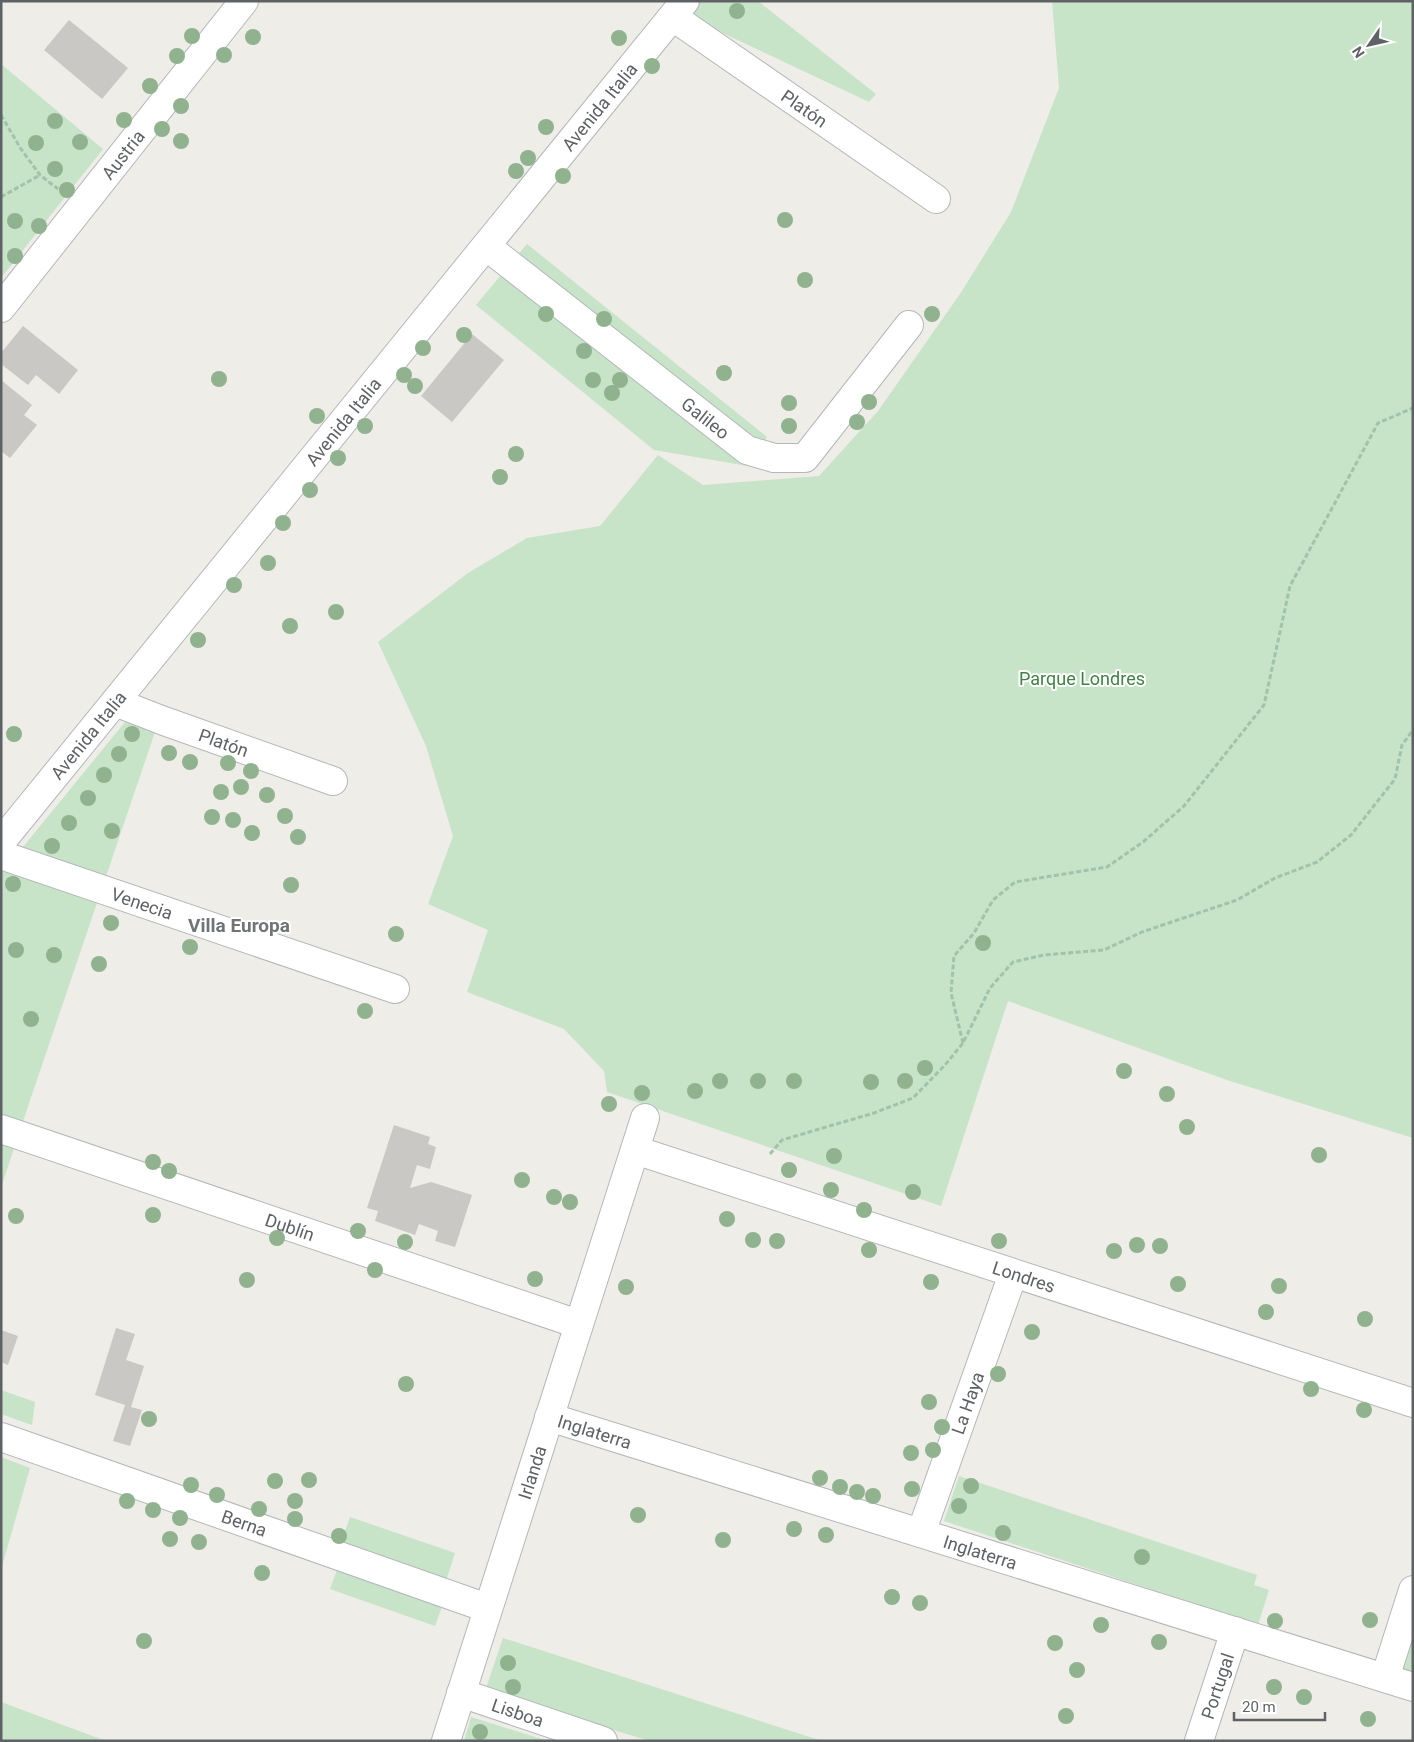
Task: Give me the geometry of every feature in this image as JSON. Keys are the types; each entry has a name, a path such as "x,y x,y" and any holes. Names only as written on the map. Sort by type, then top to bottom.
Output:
{"street":[{"name":"Austria","path":"1,308 244,1"},
{"name":"Platón","path":"679,9 936,199"},
{"name":"Avenida Italia","path":"1,842 679,9"},
{"name":"Galileo","path":"486,246 746,450 774,458 805,458 909,325"},
{"name":"Platón","path":"115,702 332,781"},
{"name":"Venecia","path":"1,855 395,988"},
{"name":"Irlanda","path":"446,1741 645,1118"},
{"name":"Dublín","path":"1,1129 578,1324"},
{"name":"Londres","path":"635,1150 1413,1403"},
{"name":"La Haya","path":"921,1533 1013,1274"},
{"name":"Inglaterra","path":"549,1417 1413,1687"},
{"name":"Berna","path":"1,1437 487,1608"},
{"path":"1385,1678 1413,1590"},
{"name":"Portugal","path":"1199,1741 1235,1631"},
{"name":"Lisboa","path":"461,1693 603,1741"}],"path":[{"path":"1,115 21,149 40,175 60,191"},
{"path":"1,197 40,175"},
{"path":"963,1043 951,993 954,956 974,932 992,900 1015,882 1107,867 1143,842 1184,806 1264,705 1290,586 1360,454 1378,423 1413,408"},
{"path":"770,1154 782,1140 913,1098 963,1043 990,988 1013,962 1044,955 1104,950 1142,932 1236,900 1275,878 1317,862 1350,835 1395,779 1402,745 1413,730"}],"green space":[{"path":"699,1 758,1 876,94 869,102 687,16"},
{"name":"Parque Londres","path":"1052,1 1413,1 1413,1138 1227,1080 1008,1001 941,1206 607,1092 604,1071 564,1029 467,992 488,930 428,904 453,836 426,746 378,642 468,573 527,538 600,526 658,455 703,485 819,476 878,411 962,291 1011,212 1059,88"},
{"path":"1,64 103,149 1,278"},
{"path":"527,244 767,437 748,466 654,450 476,305"},
{"path":"125,722 156,729 21,1127 1,1119 1,874"},
{"path":"1,1144 14,1148 1,1188"},
{"path":"1,1390 35,1402 32,1425 1,1414"},
{"path":"1,1457 30,1468 1,1570"},
{"path":"959,1476 1257,1575 1254,1585 1269,1590 1258,1625 944,1521"},
{"path":"350,1517 455,1553 446,1581 340,1545"},
{"path":"337,1570 442,1607 435,1626 330,1589"},
{"path":"1413,1616 1413,1688 1391,1682"},
{"path":"503,1638 822,1741 650,1741 485,1691"},
{"path":"1,1702 106,1741 1,1741"},
{"path":"471,1717 548,1741 464,1741"}],"building":[{"path":"69,20 128,68 102,99 44,50"},
{"path":"23,326 78,370 59,394 36,375 28,385 1,364 1,353"},
{"path":"472,334 504,360 452,422 421,396"},
{"path":"1,380 32,405 24,415 37,425 10,458 1,451"},
{"path":"394,1125 430,1137 428,1144 436,1147 430,1169 417,1165 410,1188 431,1182 472,1195 455,1247 435,1241 438,1231 419,1224 415,1235 375,1221 378,1211 367,1208"},
{"path":"116,1328 135,1334 126,1360 144,1366 131,1407 142,1410 130,1446 113,1441 125,1405 95,1395"},
{"path":"1,1330 18,1336 8,1365 1,1362"}],"district":[{"name":"Villa Europa","path":"239,925"}]}
